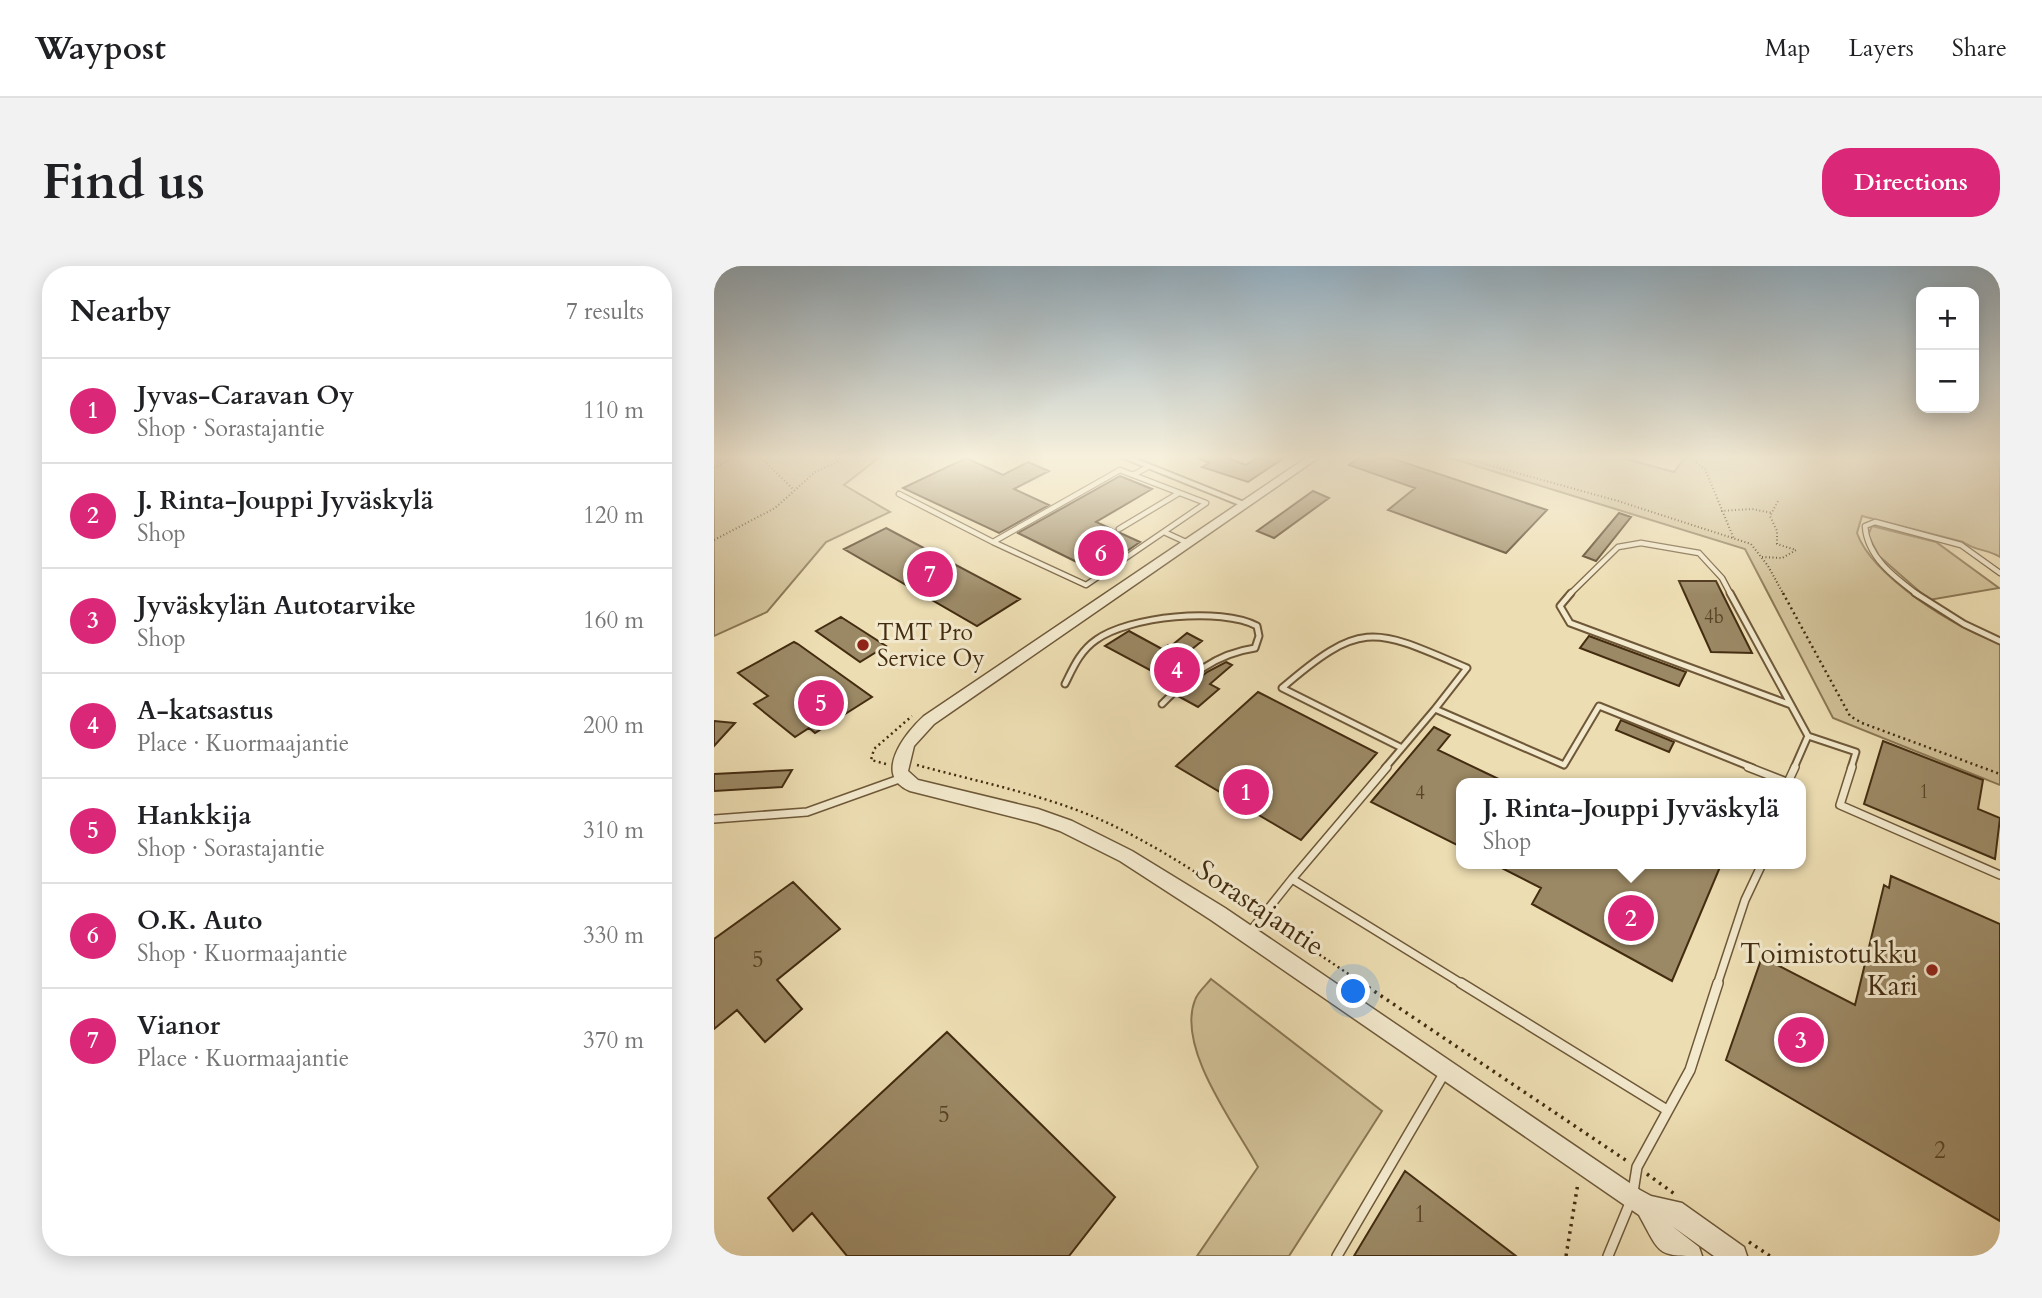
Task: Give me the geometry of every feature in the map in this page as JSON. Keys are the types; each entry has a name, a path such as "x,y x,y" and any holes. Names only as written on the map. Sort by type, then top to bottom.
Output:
{"street":[{"path":"1240,502 1245,504"},
{"path":"902,771 907,743 923,716 1248,502"},
{"name":"Sorastajantie","path":"902,771 916,786 1038,816 1095,839 1248,934 1639,1203 1666,1239 1690,1256"},
{"name":"Sorastajantie","path":"1639,1203 1673,1212 1742,1249"}],"lane":[{"path":"915,502 1086,585 1206,503 1204,502"},
{"path":"993,542 1064,502"},
{"path":"1119,529 1164,502"},
{"path":"2000,573 1961,545 1875,522 1864,526 1864,540 1868,549 1922,598 1974,631 2000,640"},
{"path":"1164,532 1188,543"},
{"path":"1791,705 1570,623 1560,606 1585,577 1618,547 1642,543 1699,553 1722,578 1808,736 1856,752 1840,804 2000,875"},
{"path":"1065,684 1077,656 1123,625 1148,617 1244,619 1257,626 1259,636 1255,648 1233,650 1213,658 1163,704"},
{"path":"1248,934 1435,709 1467,667 1411,646 1379,637 1360,636 1343,641 1323,654 1282,688 1402,748"},
{"path":"1435,709 1564,765 1599,706 1777,778"},
{"path":"1791,778 1808,736"},
{"path":"714,819 807,812 902,771"},
{"path":"1608,1256 1639,1203 1637,1167 1690,1070 1745,900 1760,869"},
{"path":"1292,879 1667,1110"},
{"path":"1337,1256 1446,1070"}],"path":[{"path":"714,540 781,502"},
{"path":"1718,502 1734,539"},
{"path":"1762,557 1782,558 1796,550 1777,544 1777,531 1770,516 1777,502"},
{"path":"1721,511 1752,509 1772,513"},
{"path":"923,716 871,755 871,760 902,771 922,766 1052,802 1112,825 1216,886 1677,1195"},
{"path":"1566,1256 1571,1242 1572,1207 1586,1166"},
{"path":"1742,1249 1770,1256"}],"shaded area":[{"path":"714,502 873,502 890,512 826,542 767,612 714,636"},
{"path":"1594,502 2000,502 2000,557 1963,542 1862,516 1857,533 1866,550 1880,566 1918,599 1962,626 2000,643 2000,785 1833,718 1745,549"},
{"path":"1872,526 1936,542 1999,588 1929,600 1879,556 1868,535"},
{"path":"1211,979 1382,1111 1289,1256 1197,1256 1258,1167 1211,1086 1194,1040 1191,1019 1195,1000"}],"building":[{"path":"933,502 1043,502 1049,505 999,533"},
{"path":"1073,502 1130,502 1096,522 1140,542 1097,572 1018,533"},
{"path":"1297,502 1323,502 1274,538 1257,531"},
{"path":"1398,502 1524,502 1547,510 1506,553 1388,510"},
{"path":"1619,513 1631,517 1596,561 1583,556"},
{"path":"886,528 1020,599 977,626 844,549"},
{"path":"1679,581 1716,581 1752,653 1711,652"},
{"path":"841,617 886,646 860,662 816,631"},
{"path":"1129,631 1162,649 1171,646 1187,633 1202,641 1181,658 1196,666 1176,684 1105,646"},
{"path":"1589,636 1686,672 1679,686 1580,648"},
{"path":"794,642 872,697 815,733 809,728 795,737 754,704 768,696 738,673"},
{"path":"1226,662 1232,665 1210,684 1219,689 1198,707 1178,696 1207,672"},
{"path":"1258,692 1377,753 1301,840 1176,766"},
{"path":"1621,720 1674,742 1669,752 1616,730"},
{"path":"714,721 735,723 714,746"},
{"path":"1434,727 1450,735 1438,750 1497,778 1456,778 1456,844 1371,802"},
{"path":"1883,741 1983,780 1978,809 2000,818 1995,859 1864,804"},
{"path":"792,770 782,787 714,791 714,774"},
{"path":"1504,869 1719,869 1672,981 1532,904 1541,888"},
{"path":"1891,876 2000,924 2000,1221 1726,1060 1762,957 1855,1005 1884,885 1889,888"},
{"path":"793,882 840,929 777,980 802,1009 765,1042 737,1010 714,1029 714,939"},
{"path":"947,1032 1115,1197 1069,1256 847,1256 812,1213 793,1231 768,1198"},
{"path":"1405,1171 1516,1256 1354,1256"}],"place":[{"name":"O.K. Auto","path":"1101,553"},
{"name":"Vianor","path":"930,574"},
{"name":"TMT Pro Service Oy","path":"863,645"},
{"name":"A-katsastus","path":"1177,670"},
{"name":"Hankkija","path":"821,703"},
{"name":"Jyvas-Caravan Oy","path":"1246,792"},
{"name":"J. Rinta-Jouppi Jyväskylä","path":"1631,918"},
{"name":"Toimistotukku Kari","path":"1932,970"},
{"name":"Jyväskylän Autotarvike","path":"1801,1040"}]}
